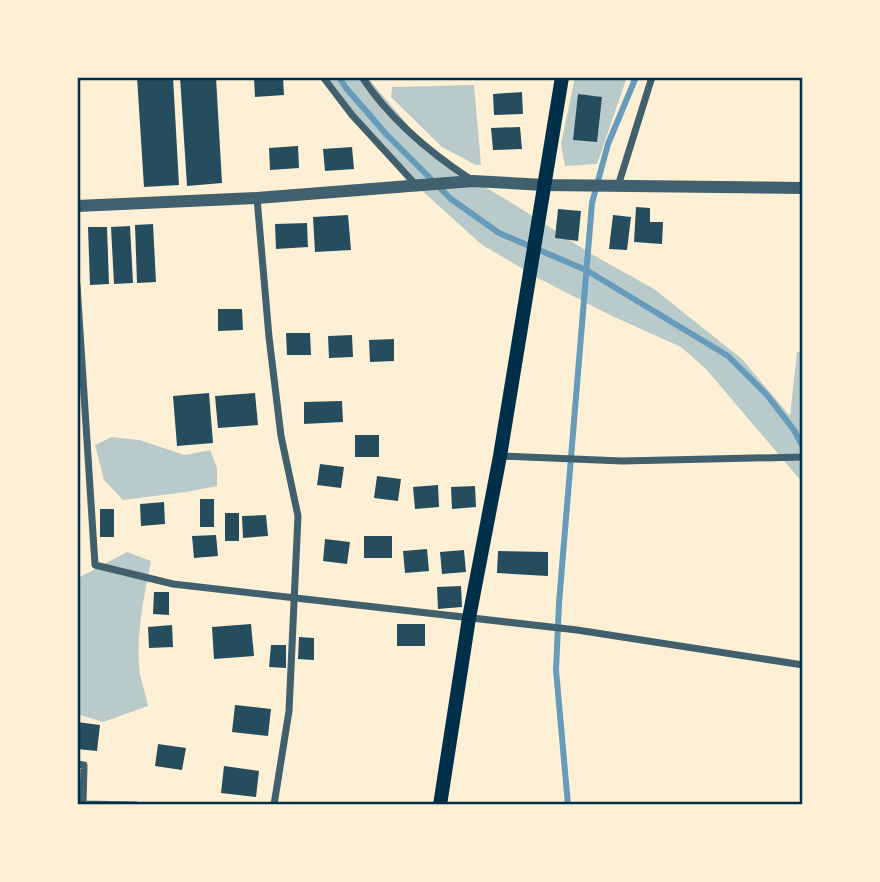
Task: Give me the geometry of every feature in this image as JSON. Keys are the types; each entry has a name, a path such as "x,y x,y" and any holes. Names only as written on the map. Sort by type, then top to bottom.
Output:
{"main road":[{"path":"440,805 562,77"}],"street":[{"path":"323,77 352,115 416,186"},
{"path":"362,77 377,99 436,156 473,181"},
{"path":"618,186 652,77"},
{"path":"77,206 257,198 473,181 544,185 803,188"},
{"path":"257,198 281,436 298,516 289,711 274,805"},
{"path":"77,285 95,565 173,584 577,630 803,665"},
{"path":"500,456 622,461 803,457"},
{"path":"77,764 84,765 83,804 136,805"}],"shaded area":[{"path":"323,77 367,77 424,144 464,175 588,252 654,289 742,359 790,416 797,352 803,352 803,483 706,369 681,347 538,278 481,244 417,186"},
{"path":"575,77 627,77 597,164 565,166 561,144"},
{"path":"474,85 481,165 442,147 391,97 392,87"},
{"path":"112,437 139,440 185,455 210,450 217,468 217,486 123,500 104,480 95,445"},
{"path":"127,552 151,561 139,646 140,674 148,706 103,722 77,714 77,588 80,577"}],"building":[{"path":"137,77 173,77 179,185 144,187"},
{"path":"180,77 216,77 222,183 187,186"},
{"path":"254,77 283,77 284,95 255,97"},
{"path":"522,92 523,114 494,115 493,94"},
{"path":"578,94 602,97 597,142 573,140"},
{"path":"520,127 522,149 493,150 491,128"},
{"path":"298,146 299,168 270,170 269,148"},
{"path":"352,147 354,169 325,171 323,149"},
{"path":"636,207 650,208 650,222 663,222 662,244 634,242"},
{"path":"558,209 581,211 578,241 555,238"},
{"path":"348,215 351,250 315,252 313,217"},
{"path":"613,215 631,217 627,250 609,249"},
{"path":"307,223 308,247 276,249 275,224"},
{"path":"153,224 156,282 137,283 135,225"},
{"path":"130,226 133,283 114,284 111,227"},
{"path":"88,227 107,227 109,284 90,285"},
{"path":"218,309 242,309 243,330 218,331"},
{"path":"286,333 310,333 311,355 287,355"},
{"path":"352,335 353,357 329,358 328,336"},
{"path":"394,339 394,361 370,362 369,340"},
{"path":"209,393 213,443 177,446 173,396"},
{"path":"255,393 258,425 218,428 215,396"},
{"path":"342,401 343,422 304,424 304,402"},
{"path":"355,435 379,435 379,457 355,457"},
{"path":"320,464 344,467 341,488 317,485"},
{"path":"377,476 401,479 398,501 374,498"},
{"path":"438,485 439,507 415,509 413,487"},
{"path":"475,486 476,507 452,509 451,487"},
{"path":"200,499 214,499 214,527 200,527"},
{"path":"164,502 165,524 141,526 140,504"},
{"path":"100,509 114,509 114,537 100,537"},
{"path":"225,513 239,513 239,541 225,541"},
{"path":"266,515 268,536 243,538 242,516"},
{"path":"216,535 218,556 194,558 192,536"},
{"path":"364,536 392,536 392,558 364,558"},
{"path":"325,539 350,542 347,564 323,561"},
{"path":"427,549 429,571 405,573 403,551"},
{"path":"464,550 466,572 442,574 440,552"},
{"path":"498,551 548,552 548,576 497,573"},
{"path":"461,586 462,607 438,609 437,587"},
{"path":"154,592 169,592 169,615 153,614"},
{"path":"251,624 254,656 214,659 212,627"},
{"path":"397,624 425,624 425,646 397,646"},
{"path":"172,625 173,647 149,648 148,627"},
{"path":"299,637 314,638 314,660 298,659"},
{"path":"271,645 286,645 286,668 269,667"},
{"path":"235,705 271,709 268,736 232,732"},
{"path":"77,722 100,725 97,751 77,749"},
{"path":"158,744 186,748 182,770 155,766"},
{"path":"224,766 259,771 256,797 221,793"}],"waterway":[{"path":"339,77 387,135 451,199 499,233 586,270 728,356 767,395 794,430 803,447"},
{"path":"568,805 556,670 559,603 592,203 608,144 636,77"}]}
